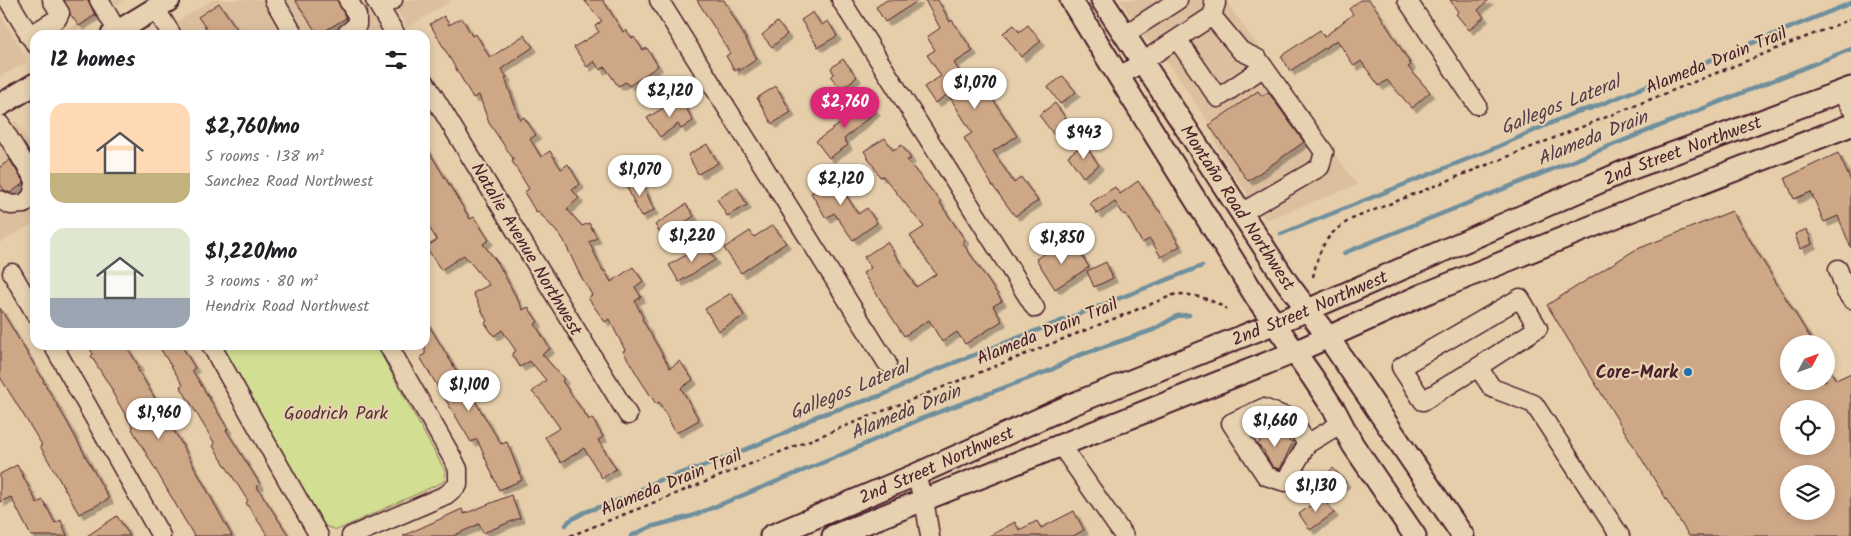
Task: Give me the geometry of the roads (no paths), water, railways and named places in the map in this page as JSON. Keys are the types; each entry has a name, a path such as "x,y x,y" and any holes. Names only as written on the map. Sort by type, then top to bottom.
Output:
{"main road":[{"name":"Montaño Road Northwest","path":"1071,0 1256,297 1295,352 1415,536"},
{"name":"Montaño Road Northwest","path":"1102,0 1288,284 1328,337 1463,536"},
{"path":"120,30 162,4"},
{"path":"0,105 30,87"},
{"name":"2nd Street Northwest","path":"771,536 915,475 1073,404 1275,324 1625,172 1848,96"},
{"name":"2nd Street Northwest","path":"833,536 924,498 1295,352 1422,295 1626,212 1851,126"}],"street":[{"path":"46,0 57,19"},
{"path":"44,30 57,19 60,12 52,0"},
{"path":"99,0 114,30"},
{"path":"274,0 291,30"},
{"path":"348,0 357,15 357,25 351,30"},
{"path":"659,0 887,363"},
{"path":"841,0 1035,308"},
{"path":"1124,34 1178,0"},
{"path":"1408,0 1477,105"},
{"path":"383,2 388,30"},
{"path":"17,3 30,35"},
{"path":"162,4 170,30"},
{"path":"1119,77 1177,40 1213,8 1241,51 1258,60 1264,67 1324,152 1320,167 1241,212"},
{"path":"1177,40 1218,98 1264,67"},
{"name":"Natalie Avenue Northwest","path":"430,90 628,415"},
{"path":"0,124 30,172"},
{"path":"0,200 12,205 24,204 30,198"},
{"path":"1838,269 1846,292 1851,299"},
{"path":"12,273 30,304"},
{"path":"1520,298 1538,328 1478,367 1423,401 1401,367 1520,298"},
{"path":"56,350 161,536"},
{"path":"214,350 319,536"},
{"path":"351,536 446,495 458,485 458,469 391,350"},
{"path":"1478,367 1492,388 1534,404 1620,536"},
{"path":"1307,444 1292,419 1264,408 1231,423 1266,476 1285,482 1307,444 1342,423"},
{"path":"1060,444 1124,536"},
{"path":"915,475 924,498 930,536"}],"waterway":[{"name":"Gallegos Lateral","path":"1281,234 1495,148 1576,112 1592,108 1851,3"},
{"name":"Alameda Drain","path":"1344,253 1851,49"},
{"name":"Gallegos Lateral","path":"566,525 569,521 585,512 627,497 657,481 713,463 783,434 817,416 883,395 933,371 1202,266"},
{"name":"Alameda Drain","path":"631,536 650,527 692,516 834,458 923,418 1051,370 1077,356 1153,330 1177,316 1189,315"}],"place":[{"name":"Core-Mark","path":"1688,372"}],"park label":[{"name":"Goodrich Park","path":"336,413"}]}
